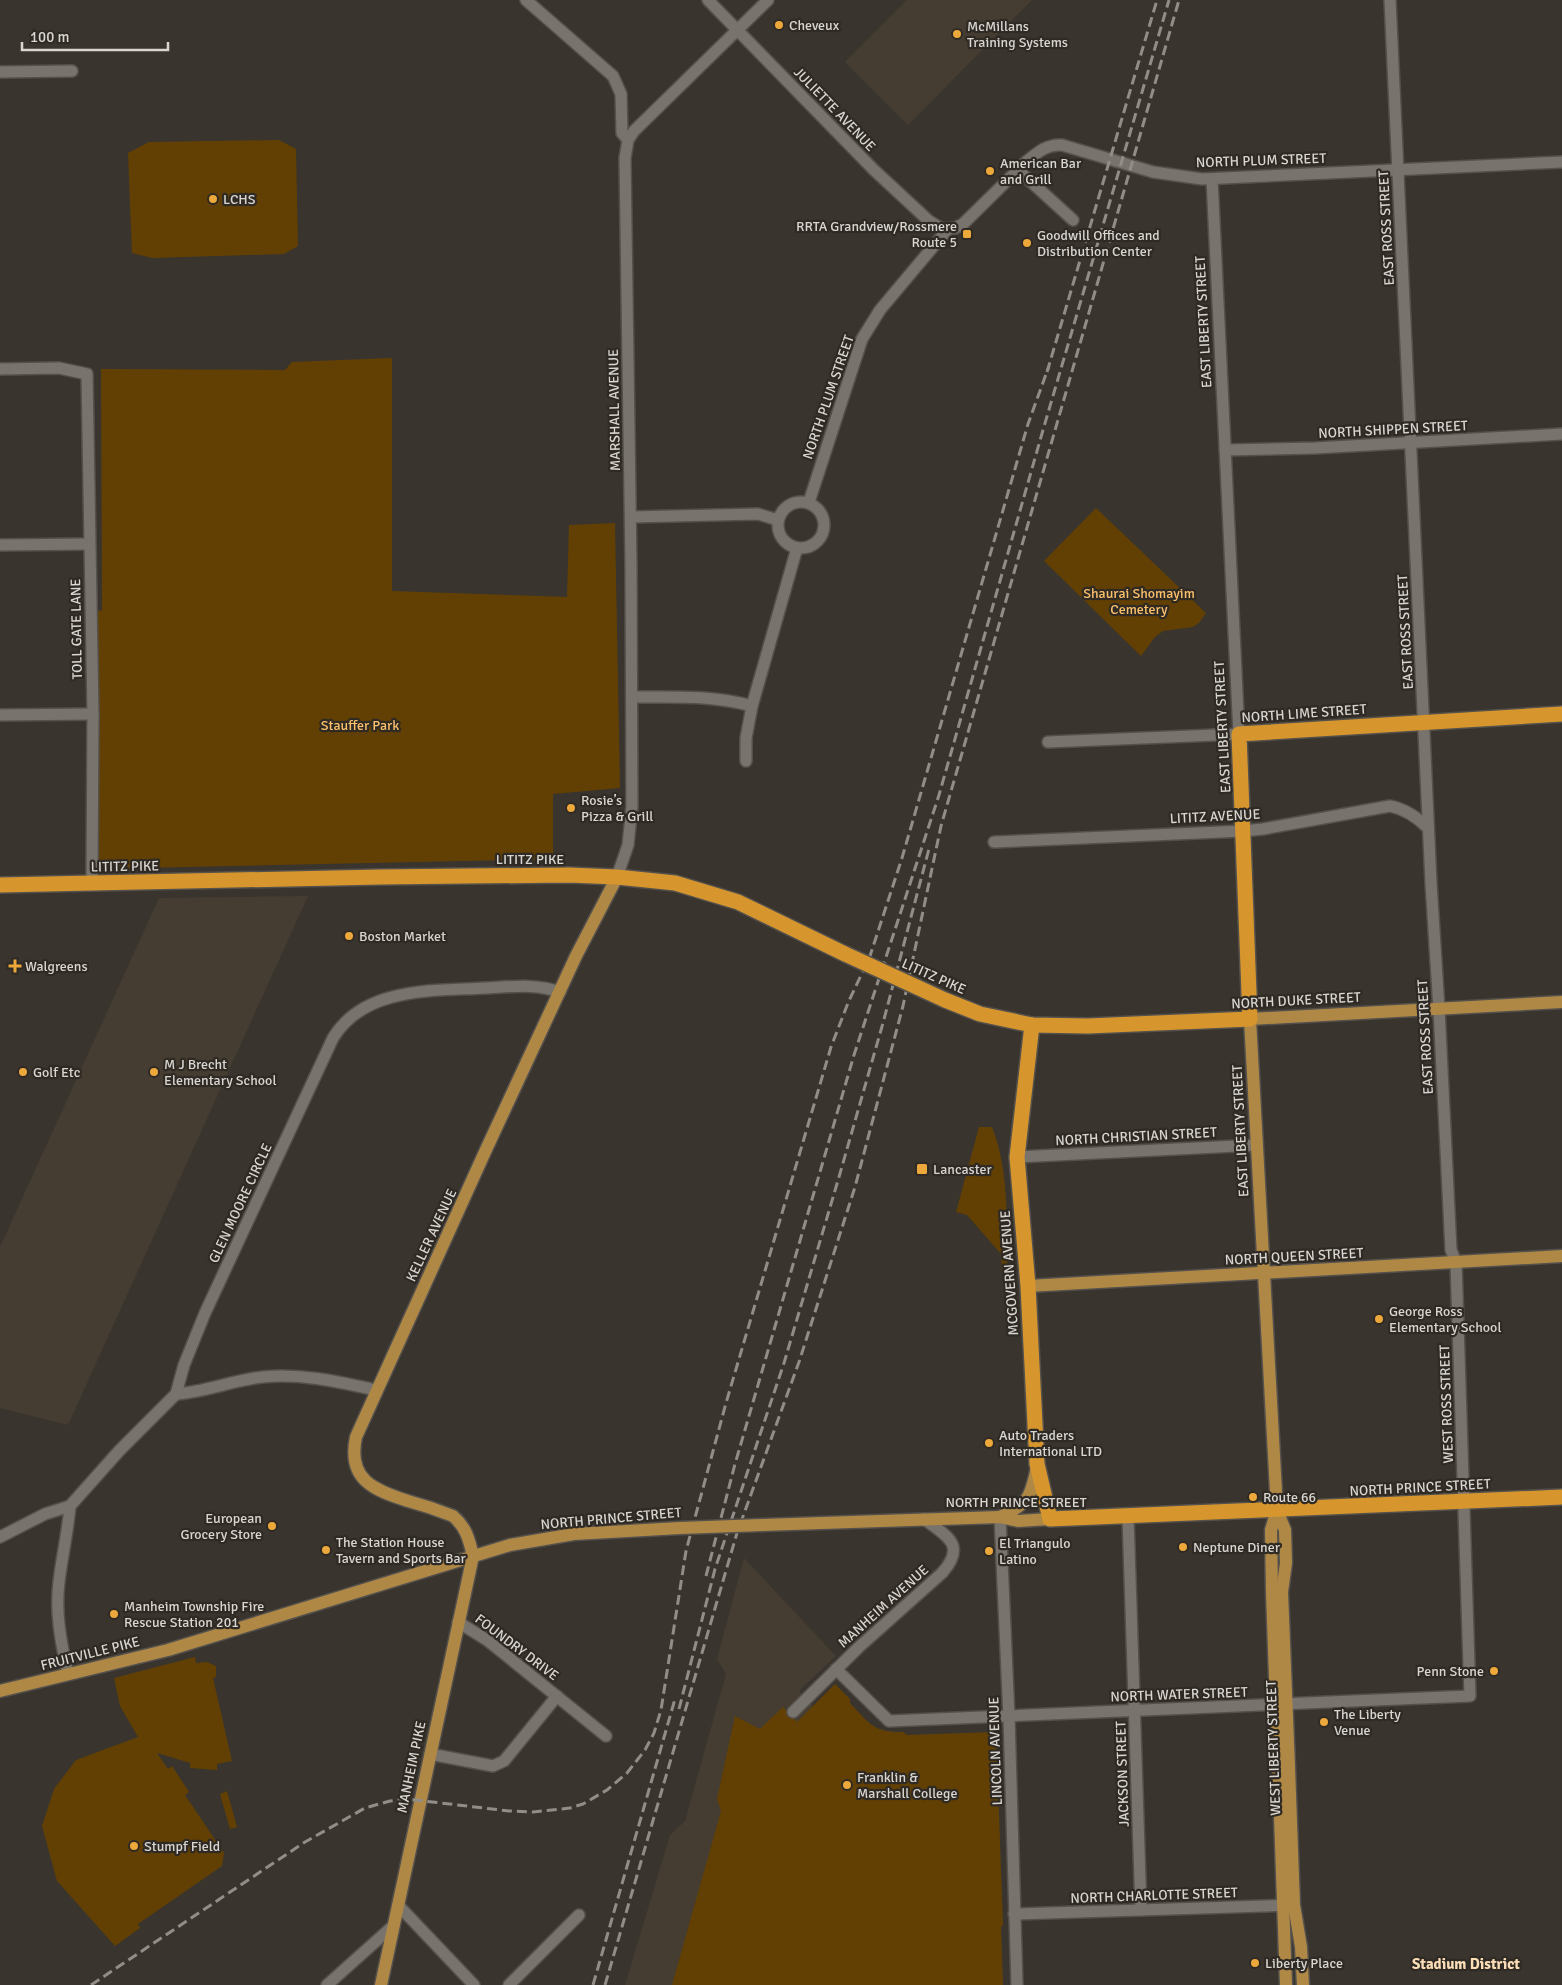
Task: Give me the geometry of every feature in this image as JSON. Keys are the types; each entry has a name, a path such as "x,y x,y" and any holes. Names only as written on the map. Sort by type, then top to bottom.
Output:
{"highway":[{"name":"NORTH LIME STREET","path":"1238,734 1562,714"},
{"name":"EAST LIBERTY STREET","path":"1238,734 1250,1019"},
{"name":"LITITZ PIKE","path":"0,885 569,875 617,877 675,883 738,902 845,954 980,1014 1032,1025"},
{"name":"NORTH DUKE STREET","path":"1032,1025 1088,1026 1250,1019"},
{"name":"MCGOVERN AVENUE","path":"1032,1025 1016,1157 1028,1286 1037,1464 1050,1519"},
{"name":"NORTH PRINCE STREET","path":"1050,1519 1562,1497"}],"main road":[{"name":"KELLER AVENUE","path":"473,1556 467,1532 453,1516 382,1492 366,1482 359,1473 354,1456 356,1437 560,992 617,877"},
{"name":"NORTH DUKE STREET","path":"1250,1019 1562,1002"},
{"name":"EAST LIBERTY STREET","path":"1250,1019 1263,1273"},
{"name":"NORTH QUEEN STREET","path":"1028,1286 1562,1256"},
{"name":"WEST LIBERTY STREET","path":"1263,1273 1277,1510 1271,1530 1281,1705 1288,1905 1286,1985"},
{"path":"1000,1517 1025,1502 1032,1492 1037,1464"},
{"name":"NORTH PRINCE STREET","path":"473,1556 510,1545 555,1537 680,1528 1000,1517 1018,1520 1050,1519"},
{"name":"MANHEIM PIKE","path":"380,1985 473,1556"},
{"name":"FRUITVILLE PIKE","path":"0,1691 177,1647 473,1556"},
{"name":"WEST LIBERTY STREET","path":"1288,1905 1301,1947 1303,1985"}],"street":[{"path":"526,0 613,76 621,94 622,133 628,140 634,131 768,0"},
{"name":"JULIETTE AVENUE","path":"708,0 874,170 930,221 940,228 948,229"},
{"name":"EAST ROSS STREET","path":"1390,0 1428,828 1451,1250 1456,1262"},
{"path":"0,72 72,71"},
{"name":"MARSHALL AVENUE","path":"617,877 628,845 631,826 631,517 629,320 625,199 625,158 628,140"},
{"name":"NORTH PLUM STREET","path":"809,502 862,339 880,310 948,229 963,224 1039,151 1057,145 1153,172 1212,179 1562,162"},
{"path":"1018,170 1073,220"},
{"name":"EAST LIBERTY STREET","path":"1212,179 1238,734"},
{"name":"TOLL GATE LANE","path":"0,369 59,368 88,374 93,714 92,882"},
{"name":"NORTH SHIPPEN STREET","path":"1225,450 1411,443 1562,434"},
{"path":"794,502 809,502 819,509 823,516 824,530 813,545 805,548 796,548 785,542 780,536 778,520 784,509 794,502"},
{"path":"631,517 758,514 778,520"},
{"path":"0,545 89,544"},
{"path":"746,761 746,738 752,706 796,548"},
{"path":"632,697 707,697 752,706"},
{"path":"0,715 93,714"},
{"name":"NORTH LIME STREET","path":"1048,742 1238,734"},
{"name":"LITITZ AVENUE","path":"994,842 1243,831 1390,806 1404,810 1418,818 1428,828"},
{"name":"GLEN MOORE CIRCLE","path":"176,1394 184,1365 205,1313 333,1038 344,1022 376,1002 415,992 536,986 560,992"},
{"name":"NORTH CHRISTIAN STREET","path":"1016,1157 1257,1144"},
{"name":"WEST ROSS STREET","path":"1456,1262 1470,1696"},
{"path":"0,1537 45,1514 70,1506 119,1450 176,1394 194,1393 260,1377 292,1376 317,1378 376,1390"},
{"path":"68,1674 60,1638 58,1603 70,1506"},
{"name":"LINCOLN AVENUE","path":"1000,1517 1009,1717 1016,1985"},
{"name":"JACKSON STREET","path":"1128,1517 1141,1910"},
{"name":"MANHEIM AVENUE","path":"794,1712 836,1669 942,1573 953,1559 954,1549 948,1537 924,1519"},
{"name":"FOUNDRY DRIVE","path":"458,1622 487,1640 606,1736"},
{"name":"NORTH WATER STREET","path":"836,1669 889,1721 1470,1696"},
{"name":"FOUNDRY DRIVE","path":"430,1754 492,1766 504,1761 557,1696"},
{"path":"398,1904 474,1985"},
{"name":"NORTH CHARLOTTE STREET","path":"1014,1914 1288,1905"},
{"path":"509,1985 579,1915"},
{"path":"327,1985 393,1926"}],"shaded area":[{"path":"907,0 1032,0 908,125 845,62"},
{"name":"M J Brecht Elementary School","path":"308,896 68,1425 0,1408 0,1247 159,898"},
{"name":"Franklin & Marshall College","path":"744,1558 836,1656 799,1691 854,1748 880,1728 886,1731 903,1732 907,1735 996,1732 1003,1925 1001,1927 1003,1985 625,1985 670,1835 685,1821 726,1674 717,1659"}],"green space":[{"name":"LCHS","path":"279,140 296,149 298,246 284,254 152,258 132,253 128,153 149,142"},
{"name":"Stauffer Park","path":"392,358 392,591 567,597 569,525 615,523 620,788 553,794 553,859 92,869 91,613 102,610 101,369 285,370 292,362"},
{"name":"Shaurai Shomayim Cemetery","path":"1096,508 1206,613 1199,623 1193,627 1163,631 1155,637 1141,656 1044,561"},
{"path":"979,1127 992,1127 1002,1162 1006,1199 1008,1273 1002,1273 1001,1254 967,1215 956,1212"},
{"name":"Stumpf Field","path":"195,1657 196,1663 207,1662 216,1666 216,1677 213,1678 232,1761 217,1764 217,1770 190,1768 190,1763 157,1753 168,1769 172,1766 189,1792 185,1795 224,1853 222,1866 138,1924 140,1928 115,1946 57,1881 42,1826 54,1789 76,1760 138,1737 120,1706 114,1678"},
{"name":"Franklin & Marshall College","path":"835,1684 850,1699 850,1703 867,1721 878,1729 903,1732 907,1735 996,1732 1003,1925 1001,1927 1003,1985 672,1985 721,1811 717,1799 735,1716 760,1729 783,1707 797,1722"},
{"path":"227,1791 237,1827 230,1829 220,1794"}],"railway":[{"path":"1047,372 1157,0"},
{"path":"706,1576 735,1464 854,1055 939,795 1043,430 1169,0"},
{"path":"605,1985 737,1533 799,1362 855,1187 903,1006 941,826 1179,0"},
{"path":"91,1985 305,1842 365,1808 390,1801 407,1799 509,1811 533,1812 570,1808 583,1804 607,1790 627,1773 645,1750 654,1733 661,1710 686,1551 726,1403 831,1047 848,1003 870,956 902,858 1028,424 1049,366"},
{"path":"679,1709 715,1569 784,1363 839,1177 883,1023 930,845"},
{"path":"593,1985 675,1699"}],"place":[{"name":"Cheveux","path":"779,25"},
{"name":"McMillans Training Systems","path":"957,34"},
{"name":"American Bar and Grill","path":"990,171"},
{"name":"LCHS","path":"213,199"},
{"name":"RRTA Grandview/Rossmere Route 5","path":"967,234"},
{"name":"Goodwill Offices and Distribution Center","path":"1027,243"},
{"name":"Rosie’s Pizza & Grill","path":"571,808"},
{"name":"Boston Market","path":"349,936"},
{"name":"Walgreens","path":"15,966"},
{"name":"Golf Etc","path":"23,1072"},
{"name":"M J Brecht Elementary School","path":"154,1072"},
{"name":"Lancaster","path":"922,1169"},
{"name":"George Ross Elementary School","path":"1379,1319"},
{"name":"Auto Traders International LTD","path":"989,1443"},
{"name":"Route 66","path":"1253,1497"},
{"name":"European Grocery Store","path":"272,1526"},
{"name":"Neptune Diner","path":"1183,1547"},
{"name":"The Station House Tavern and Sports Bar","path":"326,1550"},
{"name":"El Triangulo Latino","path":"989,1551"},
{"name":"Manheim Township Fire Rescue Station 201","path":"114,1614"},
{"name":"Penn Stone","path":"1494,1671"},
{"name":"The Liberty Venue","path":"1324,1722"},
{"name":"Franklin & Marshall College","path":"847,1785"},
{"name":"Stumpf Field","path":"134,1846"},
{"name":"Liberty Place","path":"1255,1963"}],"district":[{"name":"Stadium District","path":"1466,1964"}]}
